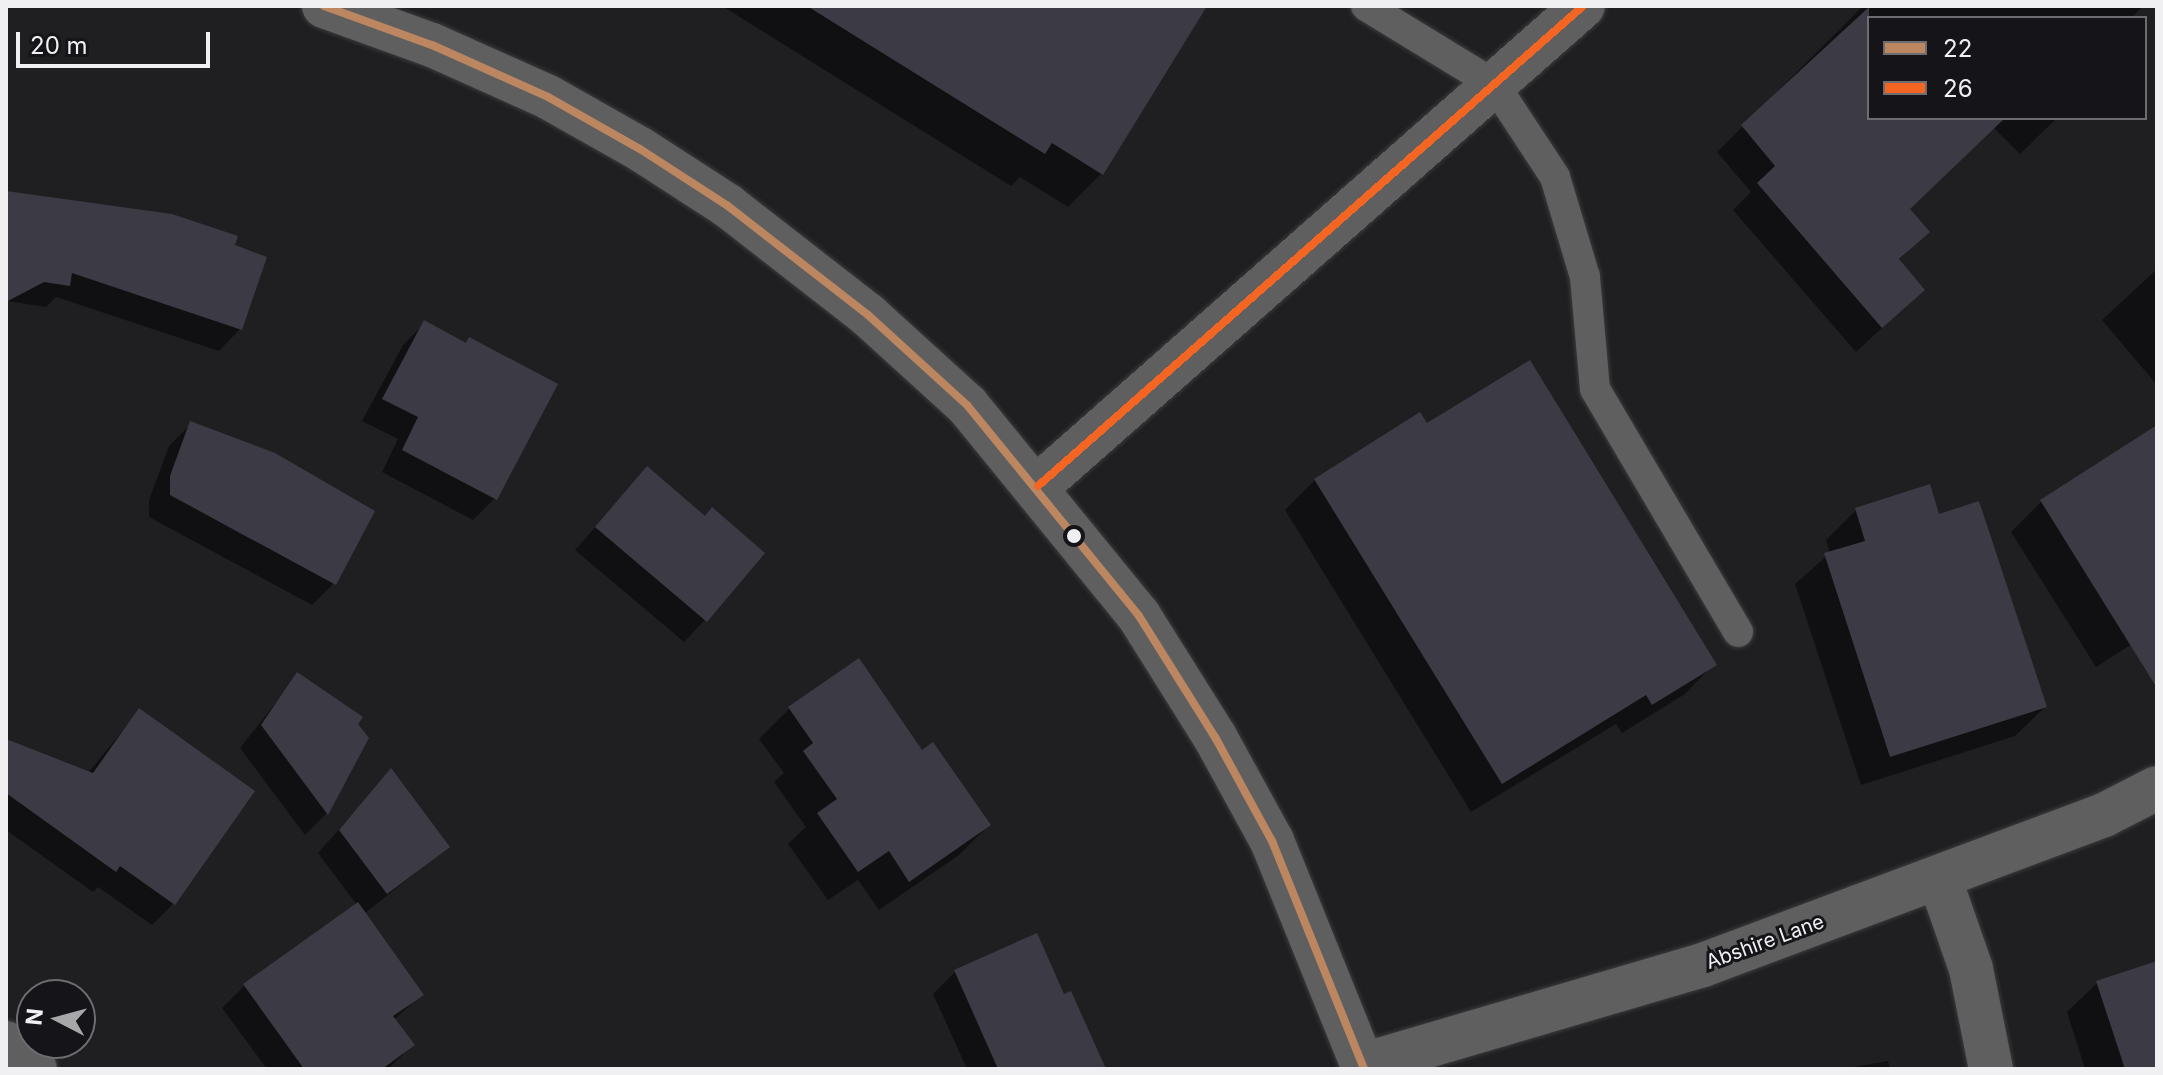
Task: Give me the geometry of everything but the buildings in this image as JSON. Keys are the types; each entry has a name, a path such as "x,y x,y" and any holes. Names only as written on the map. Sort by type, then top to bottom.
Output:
{"street":[{"path":"324,6 432,45 548,97 728,206 868,315 967,405 1038,486 1139,616 1215,737 1272,841 1363,1067"},
{"path":"1038,486 1583,6"},
{"name":"Abshire Lane","path":"1363,1067 1703,965 2104,815 2157,788"},
{"path":"1939,877 1971,969 1991,1069"},
{"path":"6,1043 35,1069"}],"lane":[{"path":"1366,6 1494,84 1555,177 1585,277 1595,389 1738,632"}],"transit line":[{"name":"22","path":"324,6 432,45 548,97 640,149 728,206 868,315 967,405 1139,616 1215,737 1272,841 1364,1069"},
{"name":"26","path":"1038,486 1583,6"}]}
